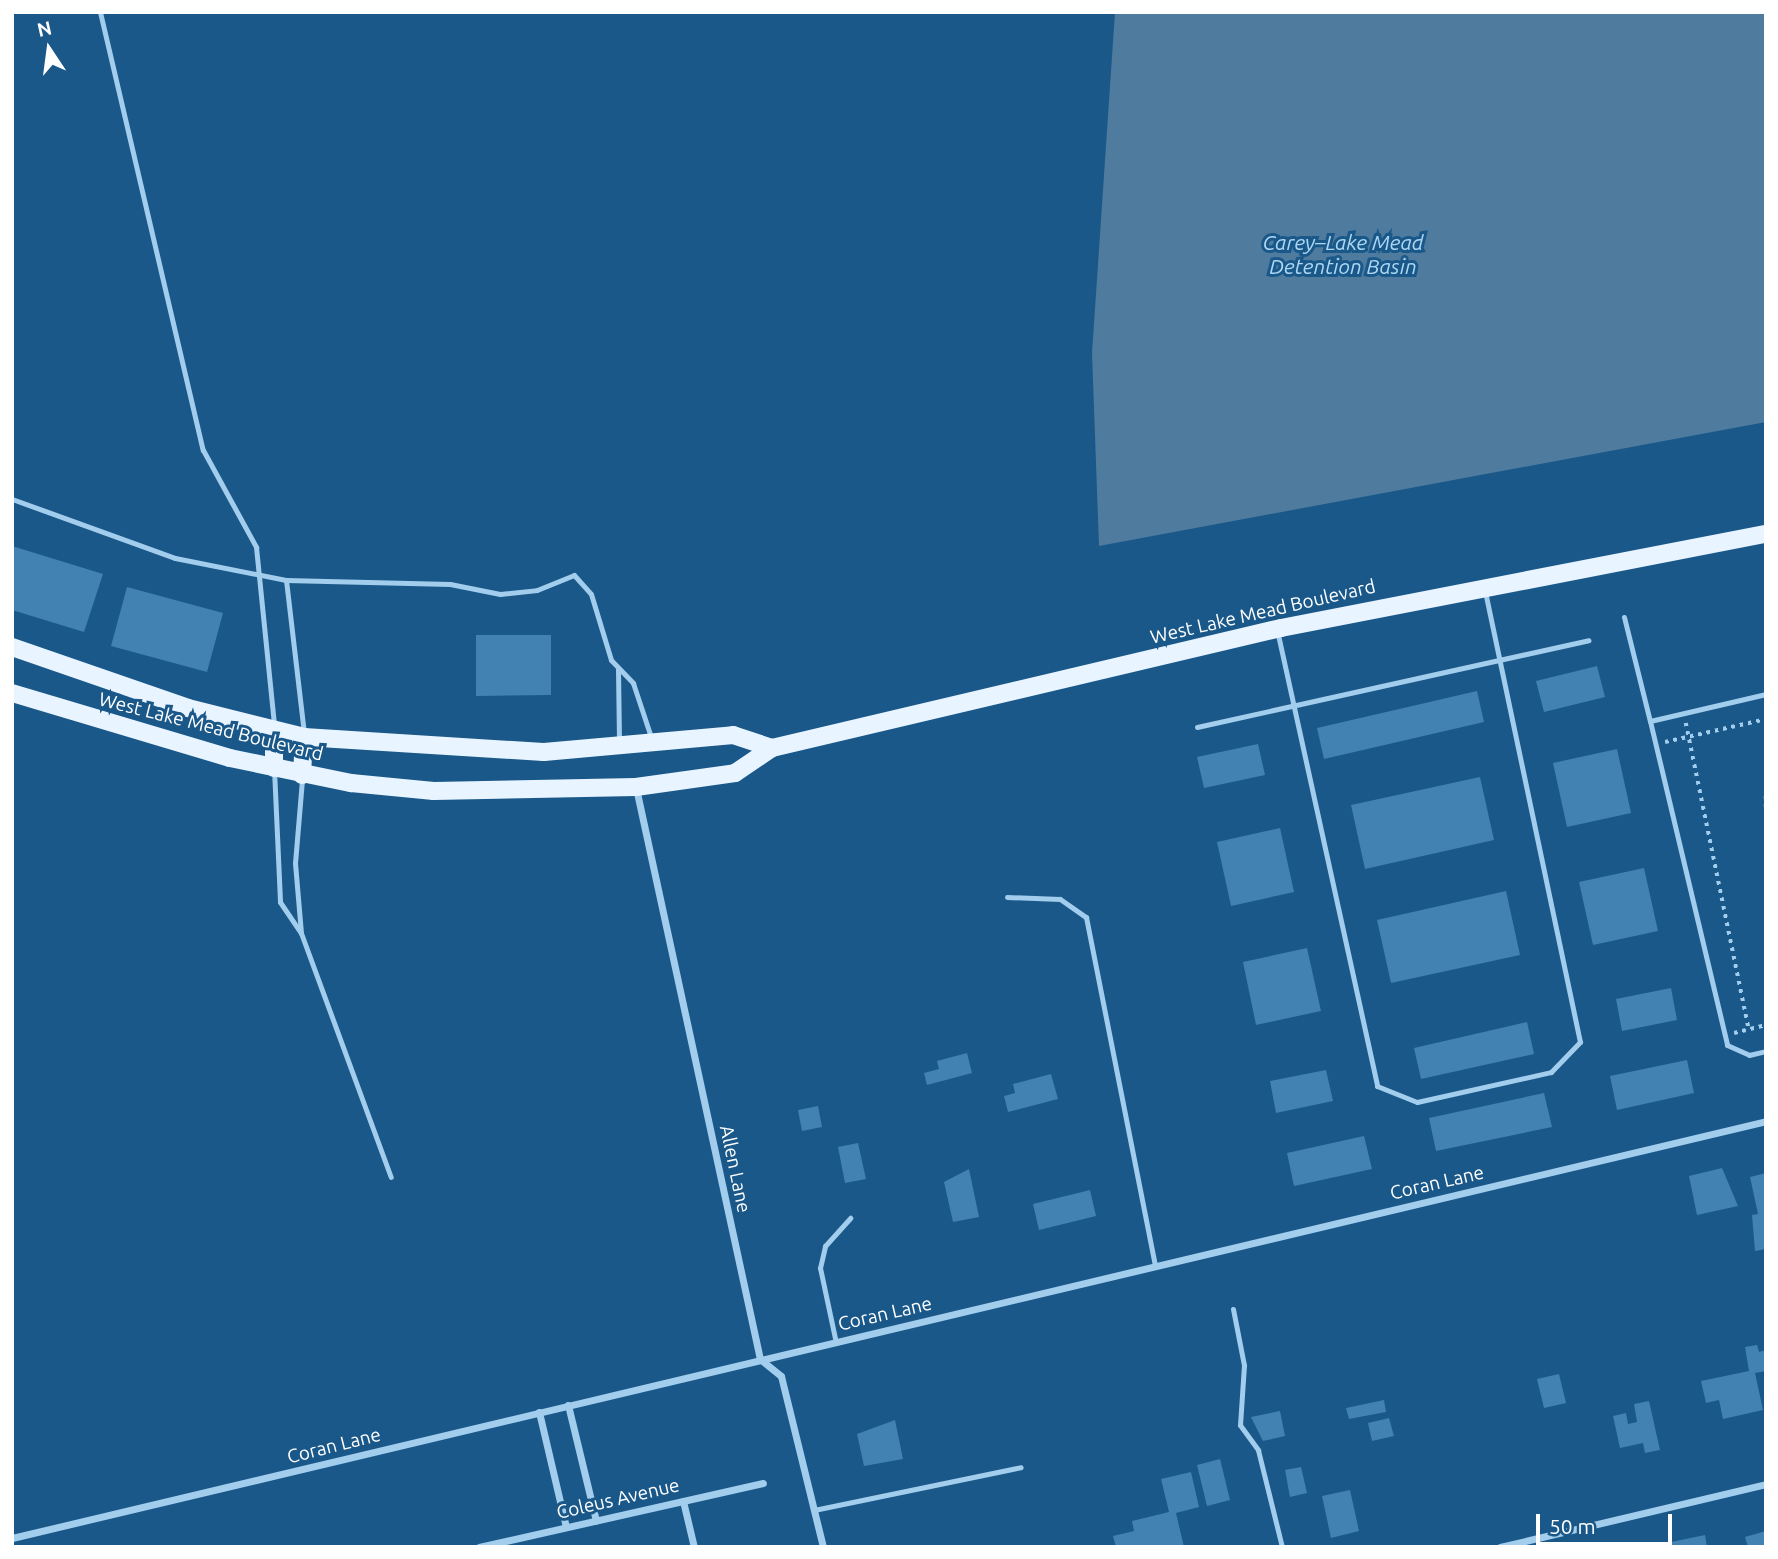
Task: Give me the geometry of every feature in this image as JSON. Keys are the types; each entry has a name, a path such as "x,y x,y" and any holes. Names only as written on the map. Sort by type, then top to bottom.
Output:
{"main road":[{"name":"West Lake Mead Boulevard","path":"12,693 302,775 434,791 636,787 734,773 772,748 1277,629 1484,585 1766,534"},
{"name":"West Lake Mead Boulevard","path":"12,647 274,731 304,737 479,752 619,749 733,735 772,748"},
{"path":"274,731 274,768"},
{"path":"302,775 304,737"}],"street":[{"name":"Allen Lane","path":"636,787 760,1359"},
{"name":"Coran Lane","path":"12,1538 1766,1121"},
{"path":"760,1359 781,1376 823,1547"},
{"path":"568,1405 596,1521"},
{"path":"538,1412 566,1527"},
{"name":"Coleus Avenue","path":"480,1547 763,1483"},
{"path":"1500,1547 1766,1484"},
{"path":"683,1501 694,1547"}],"lane":[{"path":"100,12 203,450 251,530 259,574 274,731"},
{"path":"12,499 175,558 286,580 450,584 500,594 537,590 574,575 591,594 618,668 619,749"},
{"path":"286,580 304,737"},
{"path":"1277,629 1377,1086 1417,1102 1550,1072 1580,1042 1484,585"},
{"path":"1624,617 1727,1045 1749,1055 1766,1051"},
{"path":"1197,727 1588,640"},
{"path":"618,668 634,683 653,746"},
{"path":"1650,721 1766,694"},
{"path":"274,768 273,867 280,902 301,933 391,1177"},
{"path":"301,933 295,863 302,775"},
{"path":"1007,897 1060,899 1086,917 1155,1266"},
{"path":"836,1343 820,1268 825,1246 850,1218"},
{"path":"1233,1309 1244,1364 1240,1425 1258,1450 1282,1547"},
{"path":"814,1510 1021,1467"}],"path":[{"path":"1683,713 1749,1029"},
{"path":"1655,744 1766,719"},
{"path":"1766,796 1766,807"},
{"path":"1725,1035 1766,1025"}],"water":[{"name":"Carey–Lake Mead Detention Basin","path":"1115,12 1766,12 1766,422 1099,546 1092,353"}],"building":[{"path":"12,546 103,574 84,632 12,610"},
{"path":"127,587 223,613 207,672 111,646"},
{"path":"476,635 551,635 551,695 476,696"},
{"path":"1597,666 1605,697 1544,712 1536,681"},
{"path":"1477,691 1484,722 1324,759 1317,728"},
{"path":"1258,744 1265,775 1204,788 1197,757"},
{"path":"1617,749 1631,813 1567,827 1553,763"},
{"path":"1480,777 1494,840 1365,869 1351,805"},
{"path":"1280,828 1294,892 1231,906 1217,842"},
{"path":"1644,868 1658,931 1593,945 1579,882"},
{"path":"1506,891 1520,955 1391,983 1377,920"},
{"path":"1307,948 1321,1011 1256,1025 1243,962"},
{"path":"1671,988 1677,1020 1622,1031 1616,999"},
{"path":"1527,1022 1534,1054 1421,1079 1414,1048"},
{"path":"967,1053 972,1073 927,1085 924,1073 939,1069 937,1061"},
{"path":"1687,1060 1694,1093 1617,1110 1610,1076"},
{"path":"1326,1070 1333,1101 1276,1113 1270,1081"},
{"path":"1051,1074 1058,1099 1008,1112 1004,1096 1015,1093 1013,1084"},
{"path":"1544,1093 1552,1127 1436,1151 1429,1118"},
{"path":"818,1106 822,1127 802,1131 798,1110"},
{"path":"1364,1136 1372,1169 1294,1186 1287,1153"},
{"path":"858,1143 866,1179 845,1183 838,1147"},
{"path":"1722,1168 1738,1206 1697,1215 1689,1176"},
{"path":"969,1169 979,1217 953,1222 944,1182"},
{"path":"1766,1173 1766,1249 1755,1251 1752,1215 1758,1214 1750,1177"},
{"path":"1090,1190 1096,1216 1039,1230 1033,1204"},
{"path":"1757,1345 1759,1352 1766,1350 1766,1371 1755,1373 1763,1410 1723,1419 1719,1400 1706,1403 1701,1381 1749,1371 1745,1347"},
{"path":"1559,1374 1566,1403 1544,1408 1537,1379"},
{"path":"1384,1400 1386,1412 1349,1419 1346,1408"},
{"path":"1649,1401 1660,1450 1645,1453 1643,1443 1620,1448 1613,1416 1626,1413 1628,1424 1637,1422 1634,1404"},
{"path":"1280,1411 1285,1436 1263,1441 1251,1417"},
{"path":"1389,1418 1394,1436 1372,1441 1368,1423"},
{"path":"895,1420 903,1459 864,1466 857,1434"},
{"path":"1220,1459 1230,1500 1207,1506 1197,1465"},
{"path":"1301,1467 1307,1493 1290,1497 1285,1470"},
{"path":"1191,1472 1199,1507 1176,1513 1184,1547 1116,1547 1113,1536 1134,1531 1132,1521 1169,1512 1161,1479"},
{"path":"1350,1490 1359,1531 1331,1538 1322,1496"},
{"path":"1766,1531 1766,1547 1748,1547 1745,1537"},
{"path":"1705,1535 1707,1547 1672,1547 1671,1542"}]}
